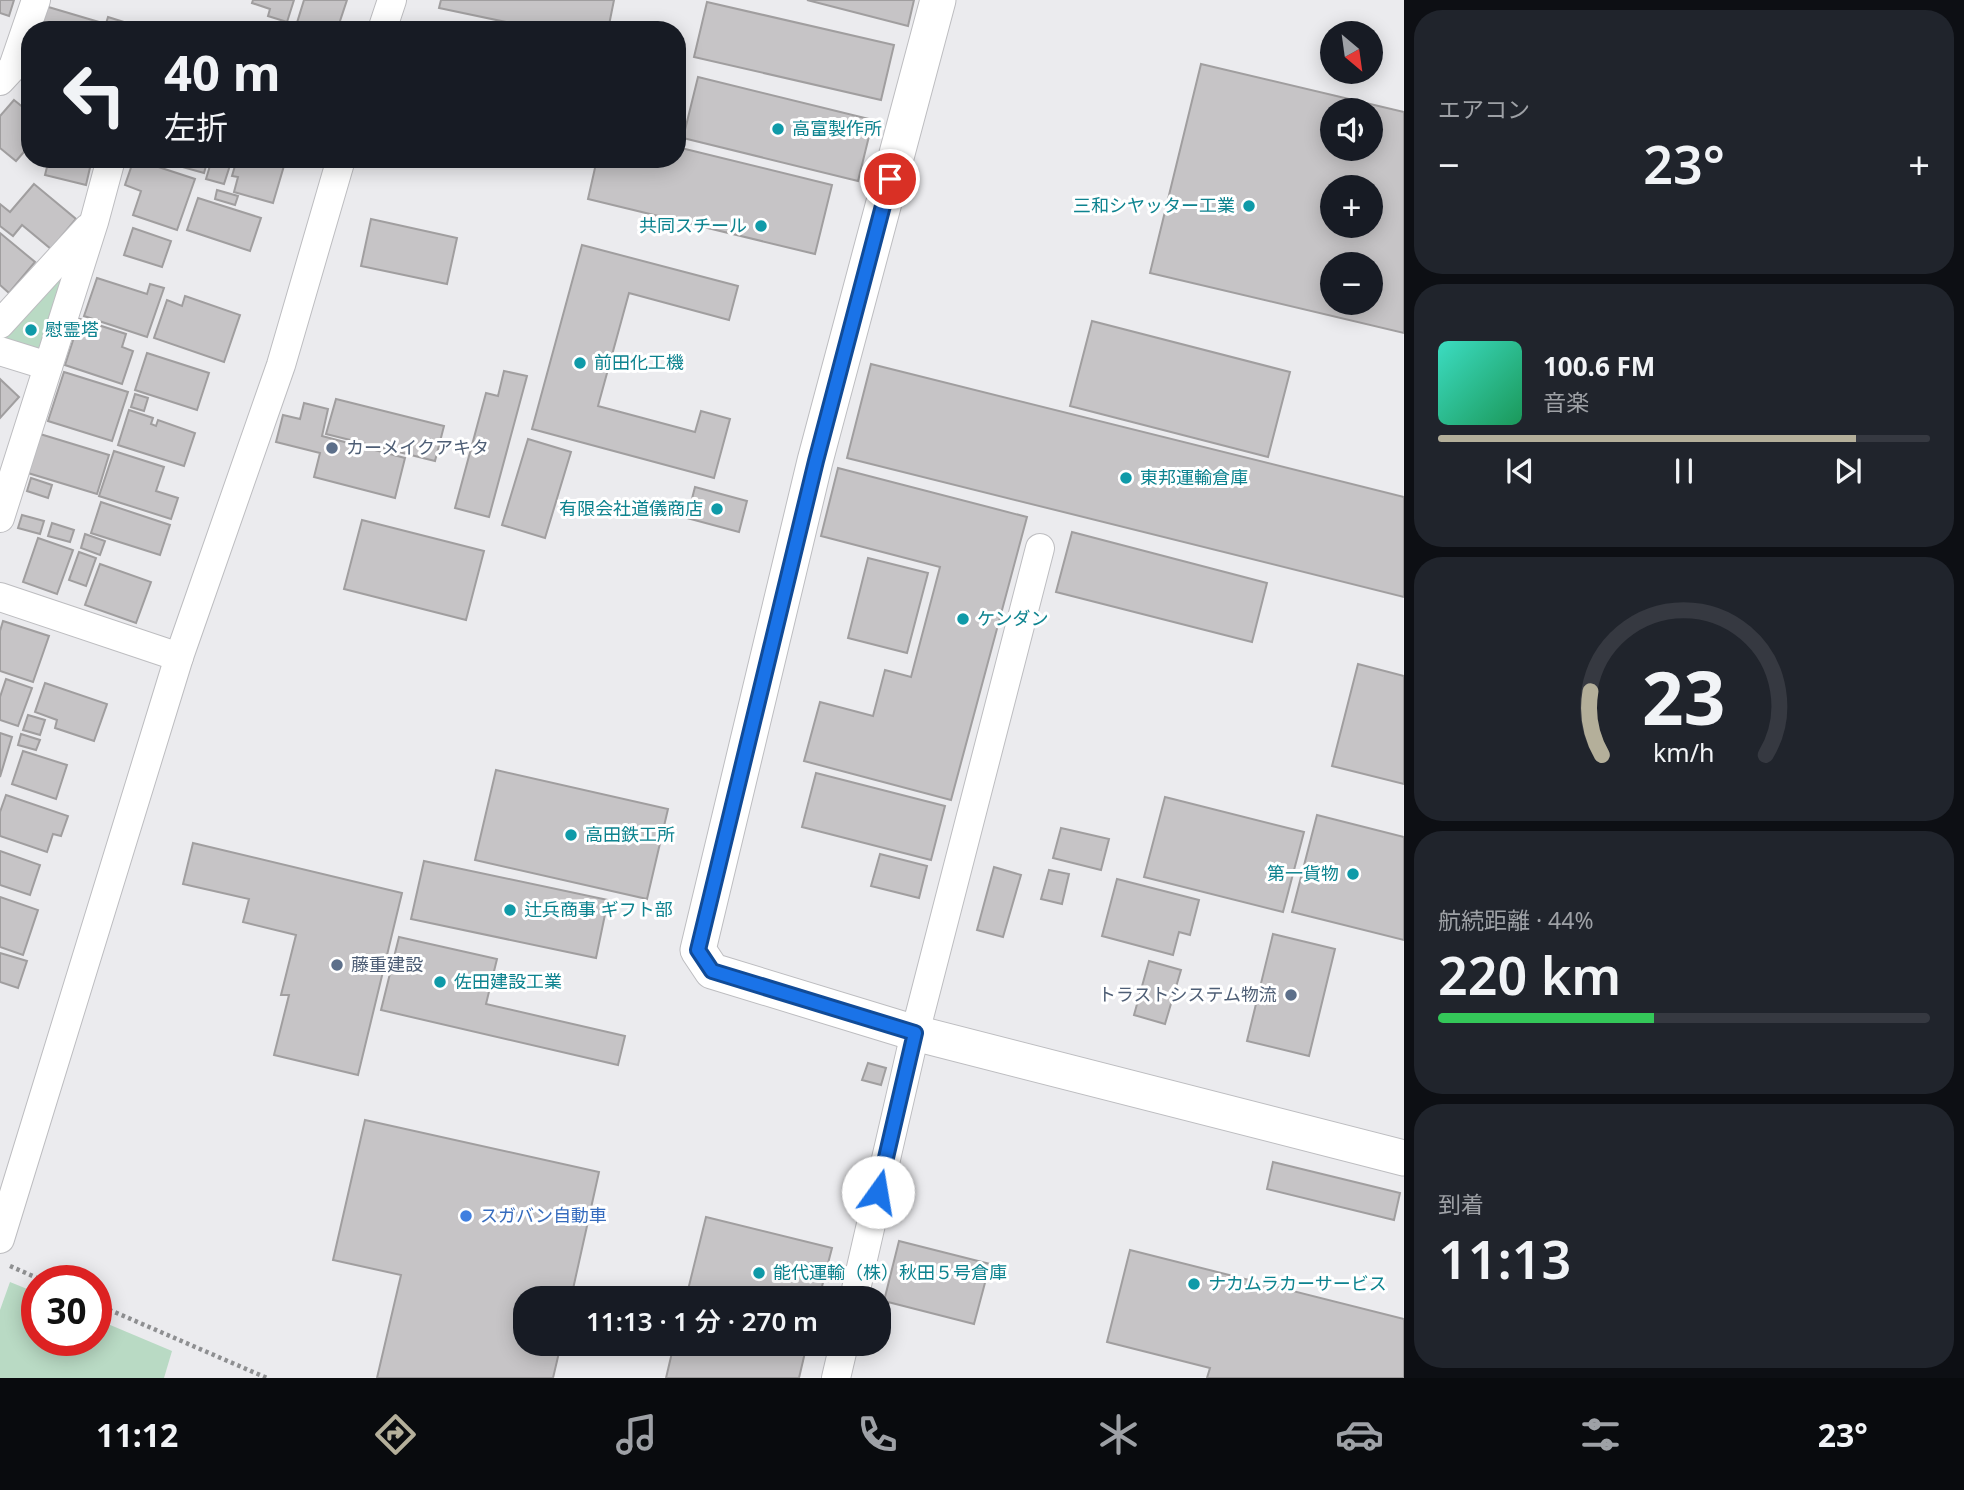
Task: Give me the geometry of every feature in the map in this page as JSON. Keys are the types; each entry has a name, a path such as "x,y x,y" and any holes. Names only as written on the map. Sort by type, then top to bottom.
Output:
{"street":[{"path":"28,21 36,0"},
{"path":"385,21 392,0"},
{"path":"938,0 816,461 698,950 712,971 915,1033 1404,1158"},
{"path":"11,70 21,42"},
{"path":"0,518 109,168"},
{"path":"0,1239 5,1209 179,657 281,365 338,168"},
{"path":"0,324 94,222"},
{"path":"0,351 48,366"},
{"path":"857,1286 915,1033 1040,548"},
{"path":"0,597 179,657"},
{"path":"836,1378 841,1356"}],"path":[{"path":"0,1262 21,1271"},
{"path":"112,1311 267,1378"}],"green space":[{"path":"57,278 61,282 43,344 37,349 6,338 5,331"},
{"path":"10,1282 21,1286 21,1356 112,1356 112,1326 172,1351 164,1378 0,1378 0,1310"}],"building":[{"path":"0,0 14,0 9,16 0,13"},
{"path":"253,0 294,0 287,21 268,16 270,9 252,3"},
{"path":"304,0 347,0 340,21 298,21"},
{"path":"441,0 614,0 610,21 501,21 439,8"},
{"path":"807,0 914,0 908,26"},
{"name":"高富製作所","path":"707,2 894,45 881,100 694,57"},
{"path":"45,6 96,21 41,21"},
{"name":"三和シヤッター工業","path":"1201,64 1345,98 1320,98 1320,161 1383,161 1383,107 1404,112 1404,333 1328,315 1383,315 1383,252 1320,252 1320,313 1150,273"},
{"name":"高富製作所","path":"698,77 873,120 858,181 686,139 686,126"},
{"path":"14,100 21,106 21,155 16,161 0,148 0,116"},
{"name":"共同スチール","path":"686,149 832,185 815,254 588,199 595,168 686,168"},
{"path":"47,168 90,168 86,185 45,175"},
{"path":"131,168 161,168 195,179 177,230 133,215 141,191 125,185"},
{"path":"186,168 205,168 204,173"},
{"path":"209,168 229,168 224,184 206,179"},
{"path":"234,168 283,168 273,203 234,192 238,177 232,176"},
{"path":"34,184 76,219 51,249 22,225 13,236 0,226 0,204 10,212"},
{"path":"217,190 238,196 235,205 215,199"},
{"path":"198,198 261,218 250,251 187,230"},
{"path":"371,219 457,238 447,284 361,266"},
{"path":"133,228 171,241 162,267 124,255"},
{"path":"0,233 35,262 9,293 0,285"},
{"name":"前田化工機","path":"582,245 738,286 729,320 629,293 598,406 695,432 701,411 730,419 714,478 532,429"},
{"path":"97,278 147,294 150,284 164,288 147,337 84,316"},
{"path":"185,296 240,315 224,362 154,338 167,300 182,306"},
{"path":"80,319 126,334 122,347 133,351 122,384 65,365"},
{"path":"1092,321 1290,372 1268,457 1070,406"},
{"path":"147,353 209,373 197,410 135,390"},
{"name":"東邦運輸倉庫","path":"871,364 1404,497 1404,597 847,458"},
{"path":"504,371 527,376 489,517 455,508 486,393 498,396"},
{"path":"64,372 128,392 112,441 48,421"},
{"path":"0,379 19,397 0,418"},
{"path":"135,394 148,398 144,411 131,407"},
{"path":"336,399 444,426 435,461 326,434"},
{"name":"カーメイクアキタ","path":"304,403 328,409 322,436 405,458 395,498 314,477 320,453 276,442 283,415 300,419"},
{"path":"129,410 153,418 151,424 156,426 158,420 195,433 184,466 118,445"},
{"path":"40,434 109,455 97,494 28,473"},
{"path":"528,439 571,452 545,538 502,525"},
{"path":"114,451 164,467 156,491 178,498 171,519 99,496"},
{"name":"ケンダン","path":"838,468 1027,517 951,800 804,761 820,702 873,716 885,670 911,677 940,567 821,536"},
{"path":"31,478 52,485 48,498 27,491"},
{"name":"有限会社道儀商店","path":"695,487 747,501 739,532 687,518"},
{"path":"101,502 170,525 160,555 91,533"},
{"path":"22,515 44,521 40,534 18,528"},
{"path":"362,520 484,551 466,620 344,589"},
{"path":"52,523 74,530 70,542 48,536"},
{"path":"1072,532 1267,583 1252,642 1056,592"},
{"path":"85,534 105,541 100,555 81,548"},
{"path":"38,538 73,550 57,594 23,582"},
{"path":"79,552 96,558 86,586 69,580"},
{"path":"868,558 928,573 907,653 848,638"},
{"path":"100,564 151,582 136,623 85,605"},
{"path":"3,621 49,636 33,682 0,671 0,631"},
{"path":"1358,664 1404,676 1404,784 1332,766"},
{"path":"6,679 32,688 18,726 0,720 0,697"},
{"path":"45,683 107,704 94,741 55,728 57,720 35,712"},
{"path":"28,715 45,720 40,735 23,730"},
{"path":"0,733 12,737 0,777"},
{"path":"21,734 40,740 36,750 18,745"},
{"path":"23,751 67,765 56,799 12,784"},
{"name":"高田鉄工所","path":"496,770 668,809 647,899 475,860"},
{"path":"816,773 945,806 931,860 802,827"},
{"path":"6,795 68,816 61,836 53,834 47,852 0,836 0,812"},
{"path":"1165,797 1304,832 1283,912 1144,877"},
{"name":"第一貨物","path":"1317,815 1404,837 1404,940 1292,912"},
{"path":"1061,828 1109,839 1101,870 1053,858"},
{"name":"藤重建設","path":"193,843 402,893 358,1075 274,1055 289,995 281,995 296,935 243,922 249,899 183,884"},
{"path":"0,851 40,865 30,895 0,885"},
{"path":"880,854 927,866 919,898 871,886"},
{"name":"辻兵商事 ギフト部","path":"424,861 608,900 596,958 411,919"},
{"path":"994,867 1021,875 1003,937 977,930"},
{"path":"1049,870 1069,874 1062,904 1041,899"},
{"path":"1117,879 1199,900 1190,935 1179,932 1173,955 1102,936"},
{"path":"0,897 38,910 23,955 0,947"},
{"name":"トラストシステム物流","path":"1273,934 1335,949 1309,1056 1247,1041"},
{"name":"佐田建設工業","path":"399,937 497,959 486,1004 625,1036 618,1065 381,1010"},
{"path":"0,953 27,961 18,988 0,982"},
{"path":"1149,961 1181,970 1165,1024 1134,1015"},
{"path":"868,1063 886,1068 881,1085 862,1080"},
{"name":"スガバン自動車","path":"365,1120 599,1172 574,1286 513,1286 513,1356 558,1356 553,1378 377,1378 401,1275 333,1260"},
{"path":"1273,1162 1400,1193 1394,1220 1267,1189"},
{"name":"能代運輸（株）秋田５号倉庫","path":"706,1217 832,1248 822,1286 689,1286"},
{"path":"899,1241 990,1264 974,1324 891,1303 891,1286 888,1286"},
{"name":"ナカムラカーサービス","path":"1130,1250 1404,1319 1404,1378 1207,1378 1210,1368 1107,1342"},
{"path":"671,1356 804,1356 799,1378 666,1378"}],"place":[{"name":"高富製作所","path":"778,129"},
{"name":"三和シヤッター工業","path":"1249,206"},
{"name":"共同スチール","path":"761,226"},
{"name":"慰霊塔","path":"31,330"},
{"name":"前田化工機","path":"580,363"},
{"name":"カーメイクアキタ","path":"332,448"},
{"name":"東邦運輸倉庫","path":"1126,478"},
{"name":"有限会社道儀商店","path":"717,509"},
{"name":"ケンダン","path":"963,619"},
{"name":"高田鉄工所","path":"571,835"},
{"name":"第一貨物","path":"1353,874"},
{"name":"辻兵商事 ギフト部","path":"510,910"},
{"name":"藤重建設","path":"337,965"},
{"name":"佐田建設工業","path":"440,982"},
{"name":"トラストシステム物流","path":"1291,995"},
{"name":"スガバン自動車","path":"466,1216"},
{"name":"能代運輸（株）秋田５号倉庫","path":"759,1273"},
{"name":"ナカムラカーサービス","path":"1194,1284"}],"route":[{"path":"878,1192 915,1033 712,971 698,950 816,461 890,179"}]}
